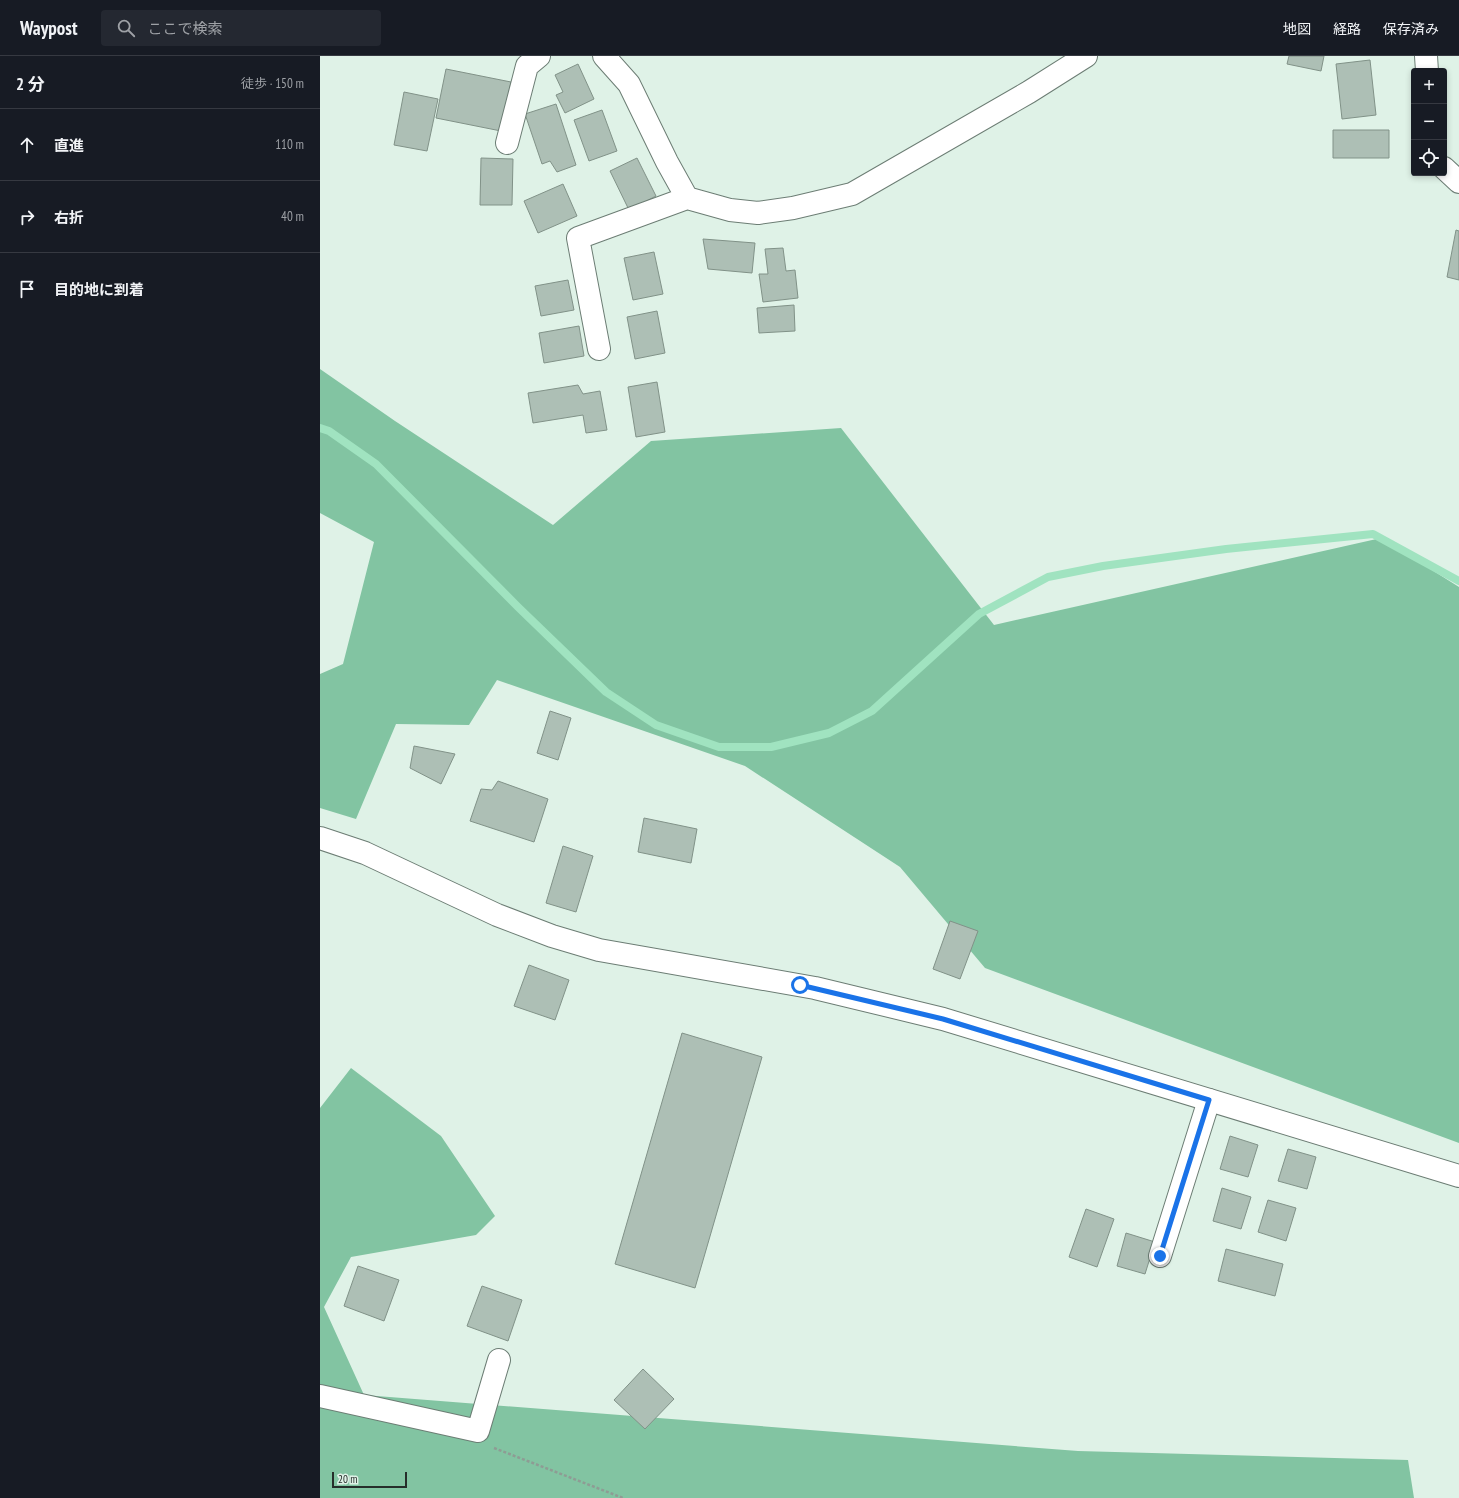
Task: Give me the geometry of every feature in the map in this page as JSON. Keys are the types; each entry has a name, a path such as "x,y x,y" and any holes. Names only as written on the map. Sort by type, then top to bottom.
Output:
{"street":[{"path":"507,142 527,66 539,56"},
{"path":"604,56 629,84 667,162 687,198"},
{"path":"599,349 578,238 687,198 730,210 758,213 793,208 852,194 1029,92 1086,56"},
{"path":"1426,56 1426,68"},
{"path":"1447,171 1459,182"},
{"path":"320,838 365,853 497,915 552,936 600,950 816,988 943,1019 1459,1176"},
{"path":"1160,1256 1209,1100"},
{"path":"320,1396 478,1431 499,1360"}],"green space":[{"path":"320,369 395,421 553,525 651,441 841,428 994,625 1381,538 1459,587 1459,1143 985,968 900,867 745,766 497,680 469,725 396,724 356,819 320,808 320,674 343,664 374,542 320,513"},
{"path":"351,1068 441,1136 495,1216 476,1235 351,1257 324,1307 364,1395 1078,1451 1408,1460 1414,1498 320,1498 320,1108"}],"building":[{"path":"1289,56 1324,56 1321,71 1287,64"},
{"path":"1370,60 1376,115 1342,119 1336,64"},
{"path":"578,64 594,99 565,113 556,95 563,92 555,75"},
{"path":"446,69 511,82 501,131 436,118"},
{"path":"404,92 438,99 427,151 394,145"},
{"path":"556,104 576,165 557,172 550,161 542,164 525,114"},
{"path":"602,110 617,151 589,161 574,120"},
{"path":"1333,130 1389,130 1389,158 1333,158"},
{"path":"481,158 513,159 512,205 480,205"},
{"path":"637,158 656,196 629,210 610,171"},
{"path":"563,184 577,216 538,233 524,201"},
{"path":"1456,230 1459,231 1459,280 1447,277"},
{"path":"703,239 755,243 752,273 708,269"},
{"path":"783,248 786,271 795,270 798,298 763,302 759,274 768,274 765,249"},
{"path":"654,252 663,294 633,300 624,258"},
{"path":"568,280 574,310 541,316 535,286"},
{"path":"794,305 795,331 759,333 757,308"},
{"path":"657,311 665,353 635,359 627,317"},
{"path":"579,326 584,356 544,363 539,333"},
{"path":"657,382 665,432 636,437 628,387"},
{"path":"578,385 583,394 600,391 607,430 586,433 583,415 533,423 528,393"},
{"path":"550,711 571,718 558,760 537,753"},
{"path":"414,746 455,754 441,784 410,768"},
{"path":"498,781 548,799 534,842 470,821 481,789 492,790"},
{"path":"644,818 697,829 691,863 638,852"},
{"path":"563,846 593,856 576,912 546,903"},
{"path":"950,921 978,931 960,979 933,969"},
{"path":"529,965 569,980 555,1020 514,1006"},
{"path":"682,1033 762,1057 695,1288 615,1264"},
{"path":"1230,1136 1258,1145 1248,1177 1220,1169"},
{"path":"1288,1149 1316,1157 1307,1189 1278,1181"},
{"path":"1222,1188 1251,1197 1241,1229 1213,1221"},
{"path":"1268,1200 1296,1208 1286,1241 1258,1232"},
{"path":"1086,1209 1114,1219 1097,1267 1069,1257"},
{"path":"1126,1233 1155,1242 1145,1274 1117,1266"},
{"path":"1226,1249 1283,1264 1275,1296 1218,1281"},
{"path":"358,1266 399,1280 384,1321 344,1306"},
{"path":"482,1286 522,1300 508,1341 467,1326"},
{"path":"643,1369 674,1399 645,1429 614,1400"}],"waterway":[{"path":"320,428 329,431 376,464 518,607 606,692 656,725 719,747 771,747 829,733 872,711 979,614 1048,577 1103,566 1226,549 1373,534 1459,581"}],"route":[{"path":"800,985 943,1019 1209,1100 1160,1256"}]}
